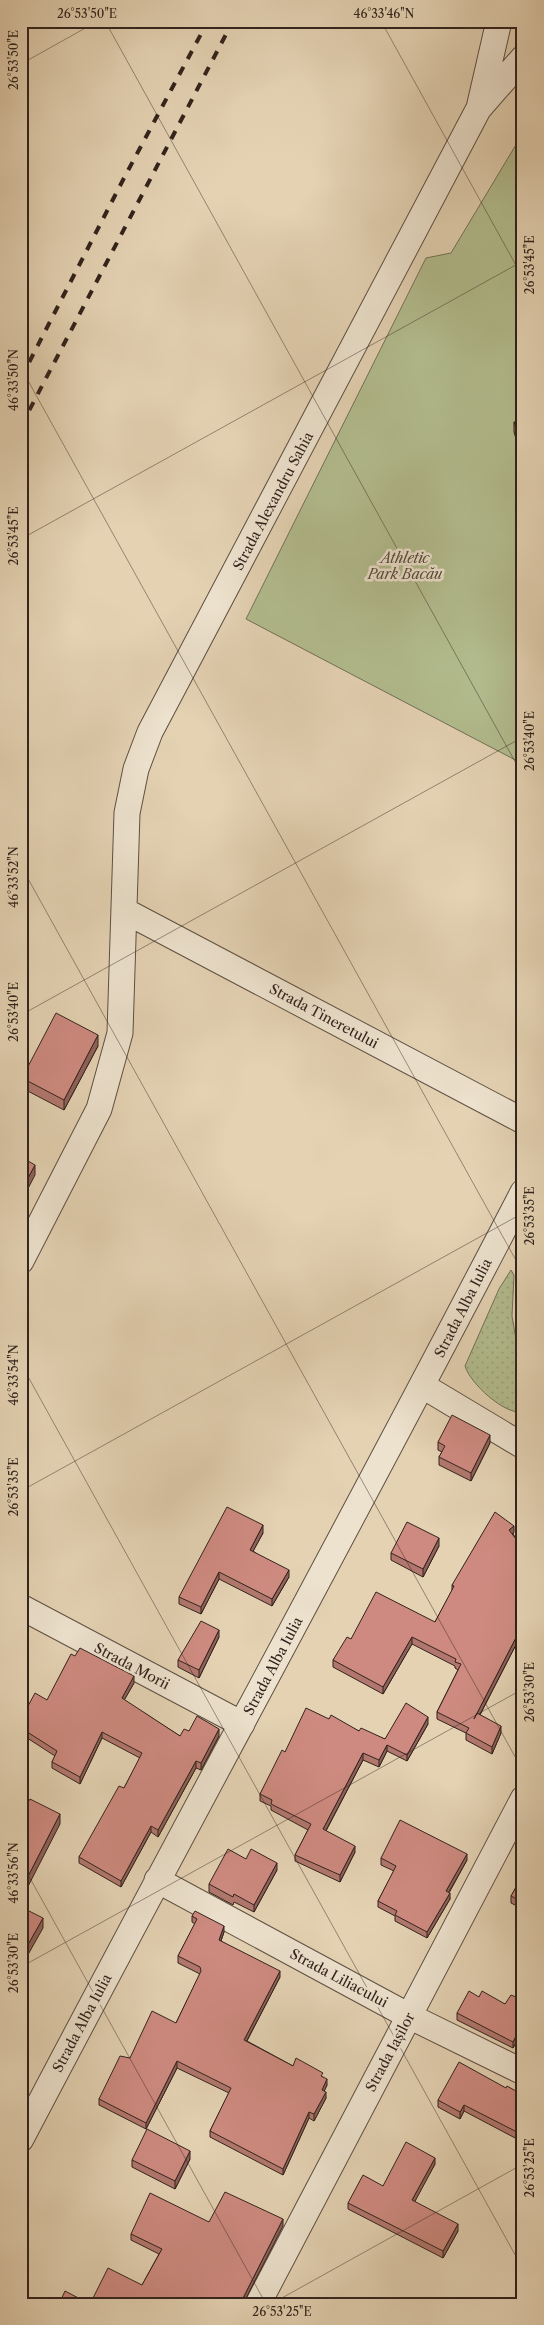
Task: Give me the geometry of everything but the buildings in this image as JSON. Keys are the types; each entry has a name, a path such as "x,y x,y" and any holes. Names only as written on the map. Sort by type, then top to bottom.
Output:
{"street":[{"name":"Strada Alexandru Sahia","path":"479,108 499,21"},
{"name":"Strada Alexandru Sahia","path":"21,1262 99,1109 110,1075 120,1033 127,813 136,769 150,732 479,108 523,58"},
{"name":"Strada Tineretului","path":"125,911 523,1121"},
{"name":"Strada Alba Iulia","path":"21,2139 157,1880 423,1386 523,1192"},
{"path":"423,1386 523,1446"},
{"name":"Strada Morii","path":"21,1607 242,1724"},
{"name":"Strada Iașilor","path":"258,2304 523,1799"},
{"name":"Strada Liliacului","path":"157,1880 409,2016 523,2072"}],"green space":[{"name":"Athletic Park Bacău","path":"523,133 523,764 246,619 426,258 451,253"},
{"path":"511,1270 514,1275 512,1316 523,1380 523,1412 515,1412 489,1396 474,1381 465,1366 499,1289"}],"railway":[{"path":"21,378 124,178 208,21"},
{"path":"21,426 233,21"}]}
